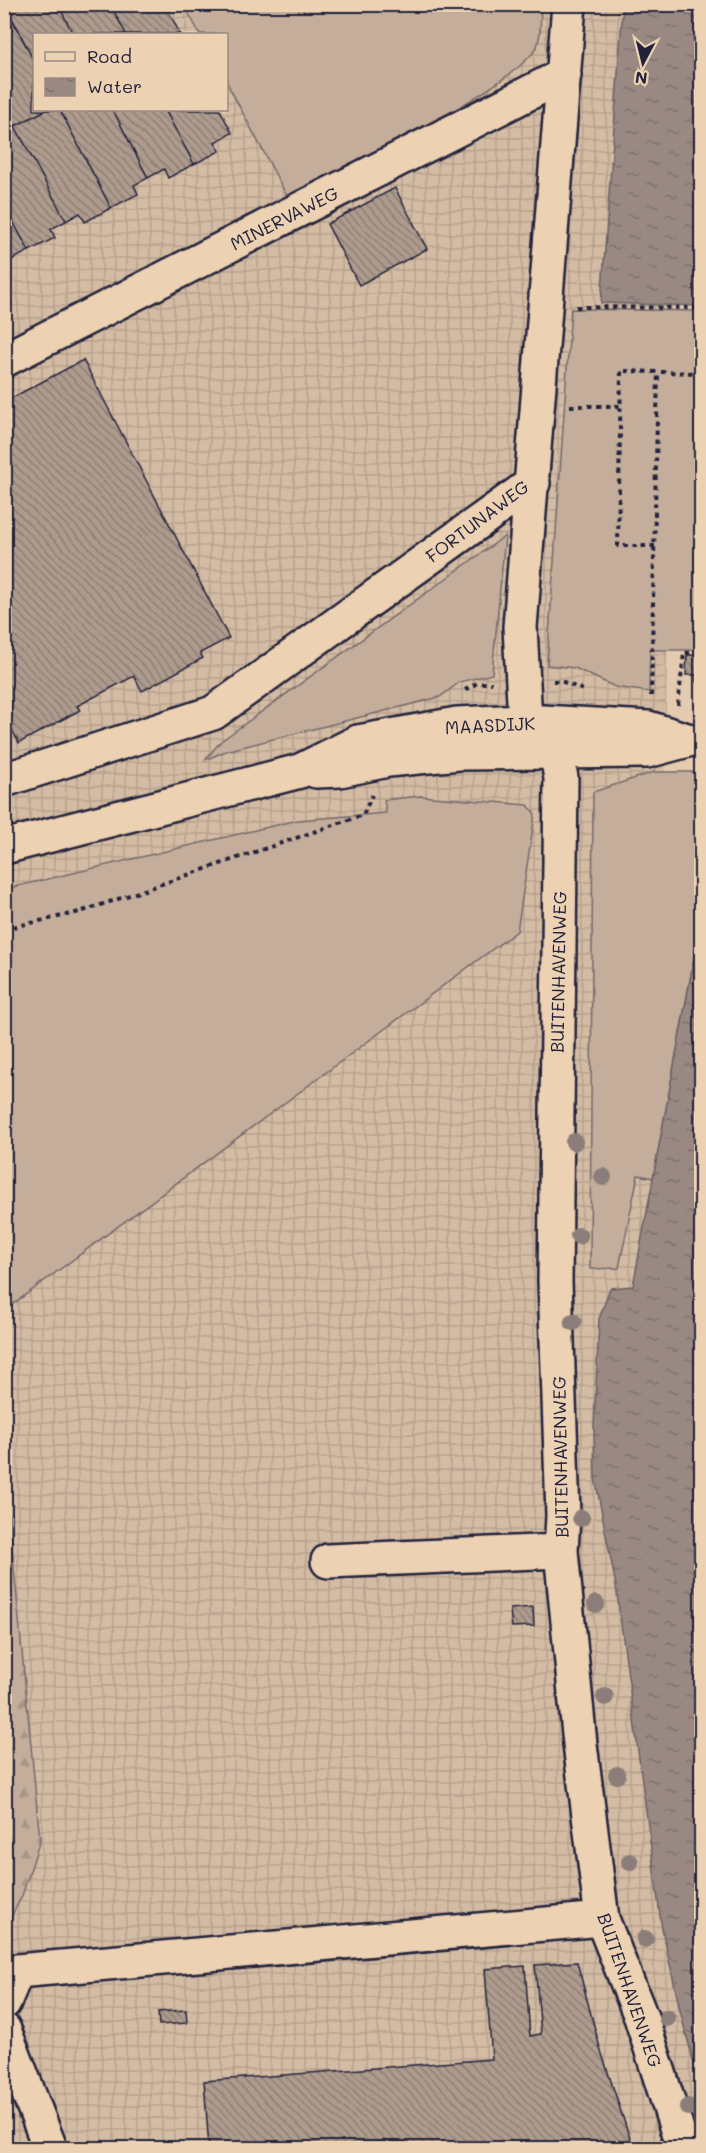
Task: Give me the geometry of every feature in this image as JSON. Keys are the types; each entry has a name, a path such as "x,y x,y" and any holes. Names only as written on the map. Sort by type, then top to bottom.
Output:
{"street":[{"name":"FORTUNAWEG","path":"4,780 213,713 533,483 569,4"},
{"name":"MINERVAWEG","path":"4,360 564,75"},
{"path":"533,483 520,627 521,681 525,721 556,750"},
{"name":"MAASDIJK","path":"4,847 300,771 358,742 457,724 525,721 648,728 694,740"},
{"name":"MAASDIJK","path":"300,771 340,770 388,760 459,753 556,750 647,751 694,740"},
{"name":"BUITENHAVENWEG","path":"556,750 561,778 555,1281 563,1516 561,1551 580,1744 602,1919 640,2017 683,2148"},
{"path":"328,1561 561,1551"},
{"path":"4,2002 17,1971 602,1919"},
{"path":"4,2030 50,2148"}],"path":[{"path":"547,307 702,308"},
{"path":"655,546 618,546 621,372 702,373"},
{"path":"651,699 658,372"},
{"path":"539,406 620,406"},
{"path":"678,692 684,653 702,652"},
{"path":"521,681 561,681 587,692"},
{"path":"4,929 80,912 363,815"}],"shaded area":[{"path":"5,5 679,5 662,926 702,1603 701,2148 5,2148"}],"green space":[{"path":"184,5 541,5 537,46 523,63 498,83 424,127 288,198 228,85 228,33 199,33"},
{"path":"571,309 701,311 702,590 698,650 650,650 649,692 615,687 575,668 547,665"},
{"path":"505,536 492,674 460,682 440,697 226,751 205,760 221,741"},
{"path":"654,772 701,772 701,921 653,1178 638,1175 619,1268 590,1269 593,792"},
{"path":"420,796 528,805 535,814 517,931 5,1310 5,889 298,820 386,813 384,800"},
{"path":"5,1473 40,1840 22,1896 5,1928"}],"water":[{"path":"623,5 701,5 701,306 601,303"},
{"path":"701,921 701,2089 682,2019 661,1923 616,1586 595,1478 594,1428 599,1319 610,1288 633,1286"}],"building":[{"path":"4,4 33,59 33,111 44,111 15,126 4,105"},
{"path":"5,4 58,4 72,33 33,33 33,59"},
{"path":"58,4 110,4 125,33 72,33"},
{"path":"110,4 165,4 180,33 125,33"},
{"path":"4,105 15,126 4,131"},
{"path":"44,111 61,111 111,208 85,222 80,213 66,221 15,126"},
{"path":"61,111 114,111 148,178 134,185 138,194 111,208"},
{"path":"114,111 166,111 194,164 168,178 164,169 148,178"},
{"path":"166,111 221,111 232,133 215,142 220,151 194,164"},
{"path":"15,126 66,221 51,229 55,238 29,251 4,205 4,131"},
{"path":"395,188 427,249 359,285 327,224"},
{"path":"4,205 29,251 4,264"},
{"path":"83,360 229,638 200,653 203,658 142,691 134,676 77,706 80,710 19,743 11,728 4,732 4,402"},
{"path":"687,655 702,655 702,682 696,682 696,675 686,675"},
{"path":"533,1607 534,1626 512,1627 510,1609"},
{"path":"577,1962 600,2048 633,2148 209,2148 204,2081 492,2059 485,1969 525,1966 530,2036 541,2034 535,1965"},
{"path":"186,2010 187,2023 159,2025 158,2012"}]}
